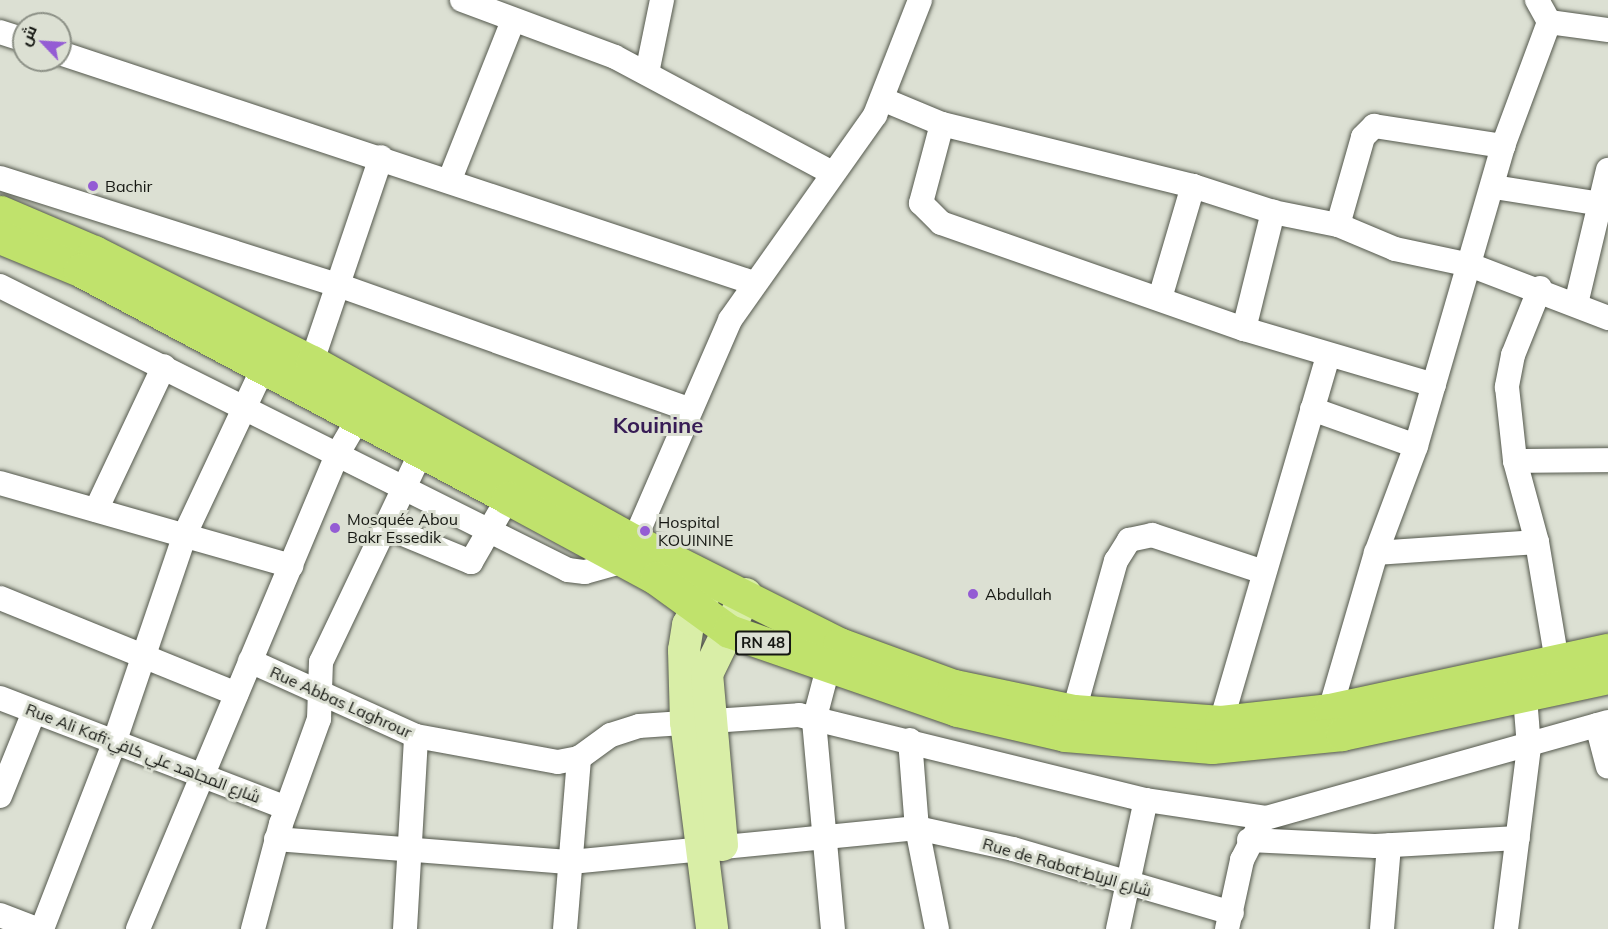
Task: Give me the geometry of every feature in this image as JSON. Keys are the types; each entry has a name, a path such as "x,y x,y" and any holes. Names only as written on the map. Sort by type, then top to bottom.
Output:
{"highway":[{"name":"RN 48","path":"0,212 94,252 307,375 428,439 629,551 696,608 729,631 828,668 957,710 1065,735 1155,746 1273,743 1525,697 1608,677"},
{"name":"RN 48","path":"0,237 80,270 263,368 307,375 358,419 428,439 508,498 629,551 715,578 891,666 954,686 1074,711 1221,722 1330,710 1608,650"}],"main road":[{"path":"712,929 712,849 698,721 684,650 696,608 715,578"},
{"path":"698,721 707,674 746,594"},
{"path":"712,849 731,929"}],"street":[{"path":"462,0 647,73 832,173"},
{"path":"647,73 662,0"},
{"path":"0,286 165,366 337,455 574,572 629,551 691,410 752,282 832,173 882,99 920,0"},
{"path":"1330,710 1376,553 1416,446 1494,187 1503,146 1549,22 1537,0"},
{"path":"450,180 513,21"},
{"path":"1549,22 1608,30"},
{"path":"72,57 381,157 752,282"},
{"path":"882,99 942,124 1193,186 1273,212 1338,225 1395,249 1470,265 1540,288 1608,318"},
{"path":"942,124 921,195 932,217 1244,328 1434,385"},
{"path":"1338,225 1363,137 1374,126 1503,146"},
{"path":"307,375 381,157"},
{"path":"1576,304 1604,204 1608,170"},
{"path":"0,178 338,285 691,410"},
{"path":"1160,298 1193,186"},
{"path":"1494,187 1604,204"},
{"path":"1244,328 1273,212"},
{"path":"1540,288 1513,355 1508,387 1515,460 1537,542 1557,662"},
{"path":"1221,722 1328,355"},
{"path":"96,510 165,366"},
{"path":"42,929 114,743 141,656 185,534 263,368"},
{"path":"1312,409 1416,446"},
{"path":"138,929 337,455 358,419"},
{"path":"253,929 276,839 319,719 321,662 428,439"},
{"path":"1515,460 1608,460"},
{"path":"0,483 291,566"},
{"path":"386,527 465,562 477,560 508,498"},
{"path":"1074,711 1116,561 1129,540 1152,535 1264,572"},
{"path":"1376,553 1537,542"},
{"path":"0,598 236,694"},
{"name":"Rue Abbas Laghrour","path":"250,661 416,736 558,762 579,758 623,730 698,721 799,715 910,740 1146,800 1266,818"},
{"path":"828,668 814,720 828,838 833,929"},
{"path":"1506,929 1529,747 1525,697"},
{"name":"Rue Ali Kafi;شارع المجاهد علي كافي","path":"0,698 286,808"},
{"path":"0,796 34,712"},
{"path":"1230,921 1249,840 1266,818 1529,747 1603,724 1608,766"},
{"path":"405,929 412,849 416,736"},
{"path":"910,740 917,828 937,929"},
{"path":"565,929 579,758"},
{"path":"1118,929 1146,800"},
{"name":"Rue de Rabat;شارع الرباط","path":"276,839 572,862 917,828 1012,849 1128,885 1230,921"},
{"path":"1249,840 1389,846 1518,838"},
{"path":"1382,929 1389,846"},
{"path":"0,915 36,929"}],"place":[{"name":"Bachir","path":"93,186"},
{"name":"Mosquée Abou Bakr Essedik","path":"335,528"},
{"name":"Hospital KOUININE","path":"645,531"},
{"name":"Abdullah","path":"973,594"}],"district":[{"name":"Kouinine","path":"658,426"}]}
